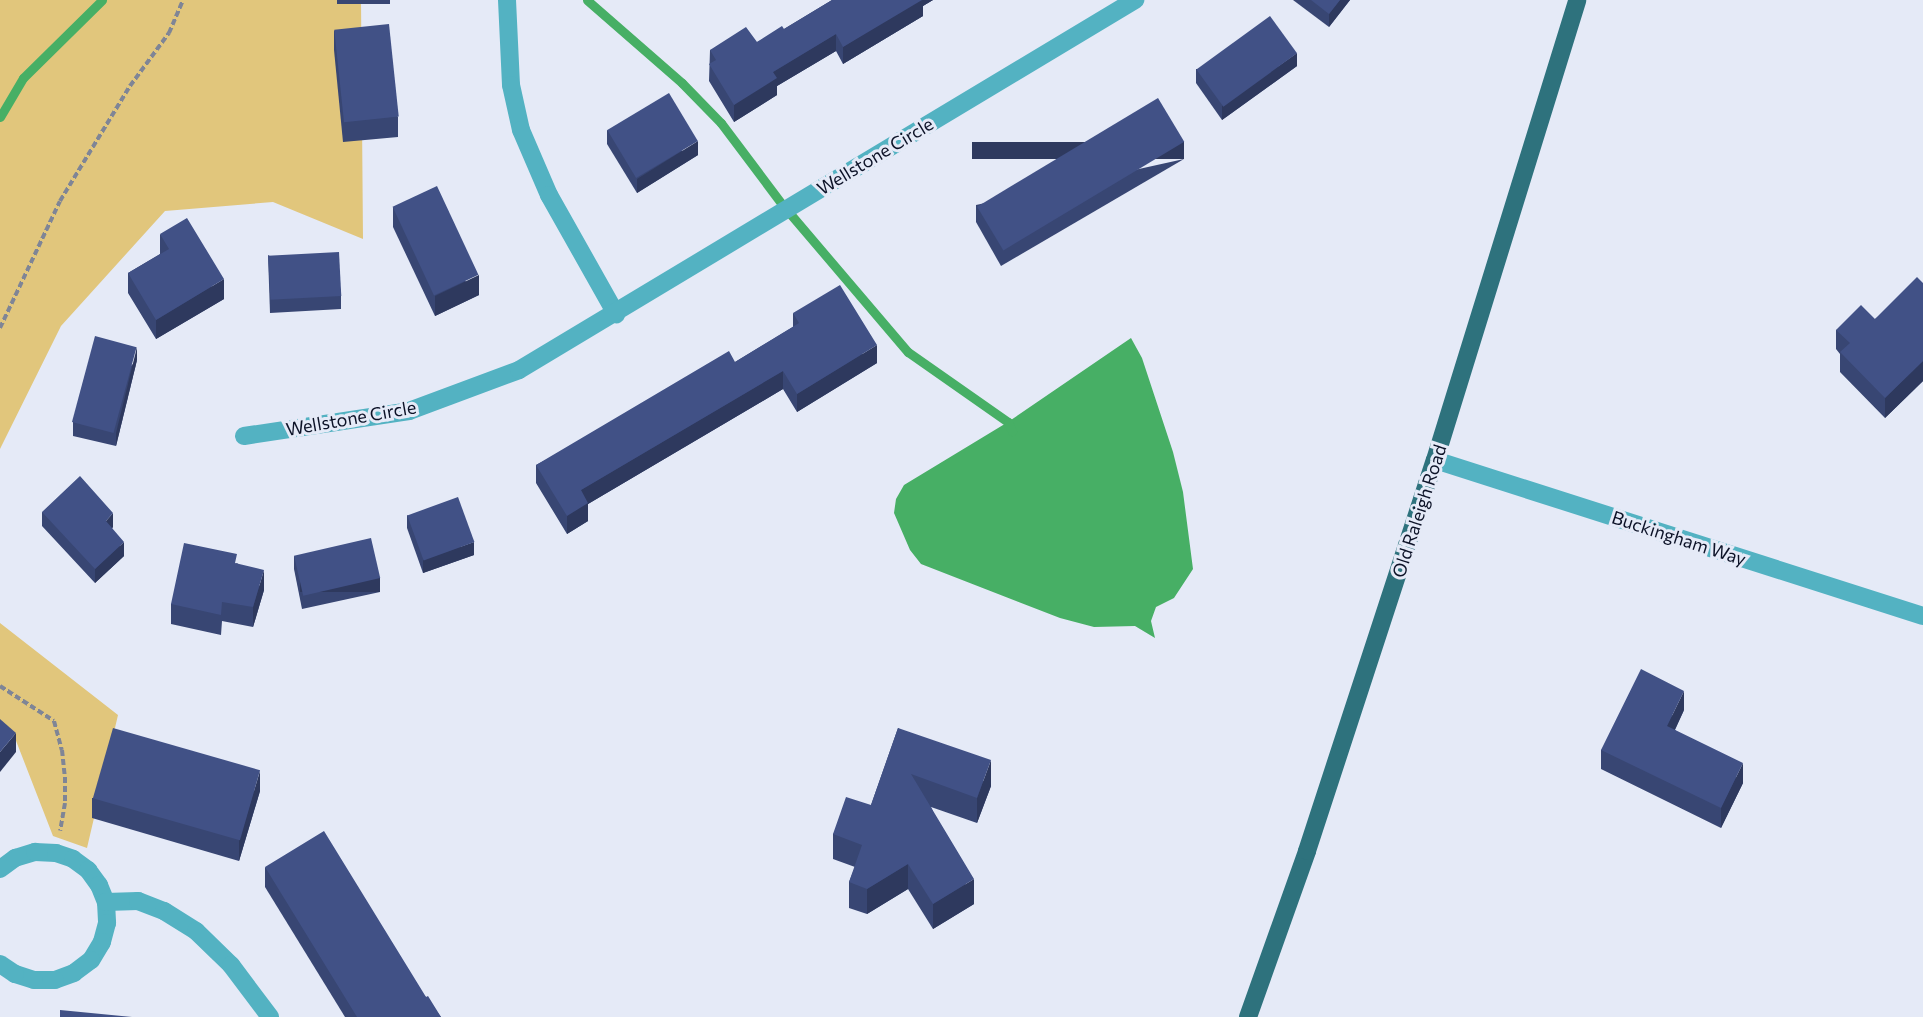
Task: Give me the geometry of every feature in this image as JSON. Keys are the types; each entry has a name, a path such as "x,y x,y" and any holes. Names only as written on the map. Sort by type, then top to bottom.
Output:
{"main road":[{"name":"Old Raleigh Road","path":"1248,1017 1310,840 1435,460 1577,0"}],"street":[{"path":"507,0 511,85 521,130 549,195 616,314"},
{"name":"Wellstone Circle","path":"244,436 409,411 519,370 616,314 1135,0"},
{"name":"Buckingham Way","path":"1435,460 1923,616"},
{"path":"0,869 15,858 34,852 56,853 73,859 88,870 99,885 106,902 107,923 102,942 90,960 74,973 55,980 34,980 15,974 0,964"},
{"path":"106,902 138,901 164,911 196,931 231,965 270,1017"}],"path":[{"path":"0,328 60,201 130,86 169,33 183,0"},
{"path":"0,686 54,721 62,750 65,777 65,803 56,853"}],"shaded area":[{"path":"0,0 361,0 363,239 273,202 165,211 61,326 0,449"},
{"path":"1131,338 1142,358 1173,452 1183,492 1193,569 1174,598 1156,607 1151,621 1155,638 1135,626 1094,627 1060,618 921,564 910,550 894,513 896,499 904,485 1008,422"},
{"path":"0,623 118,715 87,848 53,836 13,733 0,728"}],"building":[{"path":"832,0 922,0 843,47 836,34 773,72 777,78 734,105 709,64 716,60 710,50 746,27 757,42 782,26 784,29"},
{"path":"1311,0 1340,0 1329,14"},
{"path":"1270,16 1297,53 1223,107 1196,69"},
{"path":"389,24 399,116 344,122 334,30"},
{"path":"669,93 698,141 636,178 607,130"},
{"path":"1158,98 1184,142 1003,250 977,207"},
{"path":"437,186 478,275 434,296 393,207"},
{"path":"187,218 224,279 156,320 128,273 169,249 160,234"},
{"path":"339,252 341,296 270,300 268,256"},
{"path":"1917,277 1923,283 1923,361 1885,398 1840,352 1850,343 1836,330 1861,305 1875,319"},
{"path":"840,285 877,345 797,394 783,371 581,490 588,503 567,516 536,465 729,351 735,362 799,323 793,313"},
{"path":"95,336 137,347 113,433 72,422"},
{"path":"80,476 113,513 106,521 124,542 95,569 42,512"},
{"path":"458,497 474,542 424,561 407,515"},
{"path":"371,538 380,578 303,596 294,556"},
{"path":"184,543 237,554 235,563 264,570 253,607 222,602 221,615 171,604"},
{"path":"1641,669 1684,691 1667,726 1743,763 1721,808 1601,750"},
{"path":"0,719 16,733 0,752"},
{"path":"113,728 260,770 240,840 93,798"},
{"path":"898,728 991,760 977,798 911,774 974,879 933,904 908,864 867,889 849,882 862,845 833,834 846,797 871,805"},
{"path":"324,831 426,997 428,996 441,1017 357,1017 265,867"},
{"path":"60,1010 132,1017 60,1017"}],"waterway":[{"path":"0,117 23,78 102,0"},
{"path":"587,0 682,83 721,123 781,203 908,352 1008,422 1012,431"}]}
